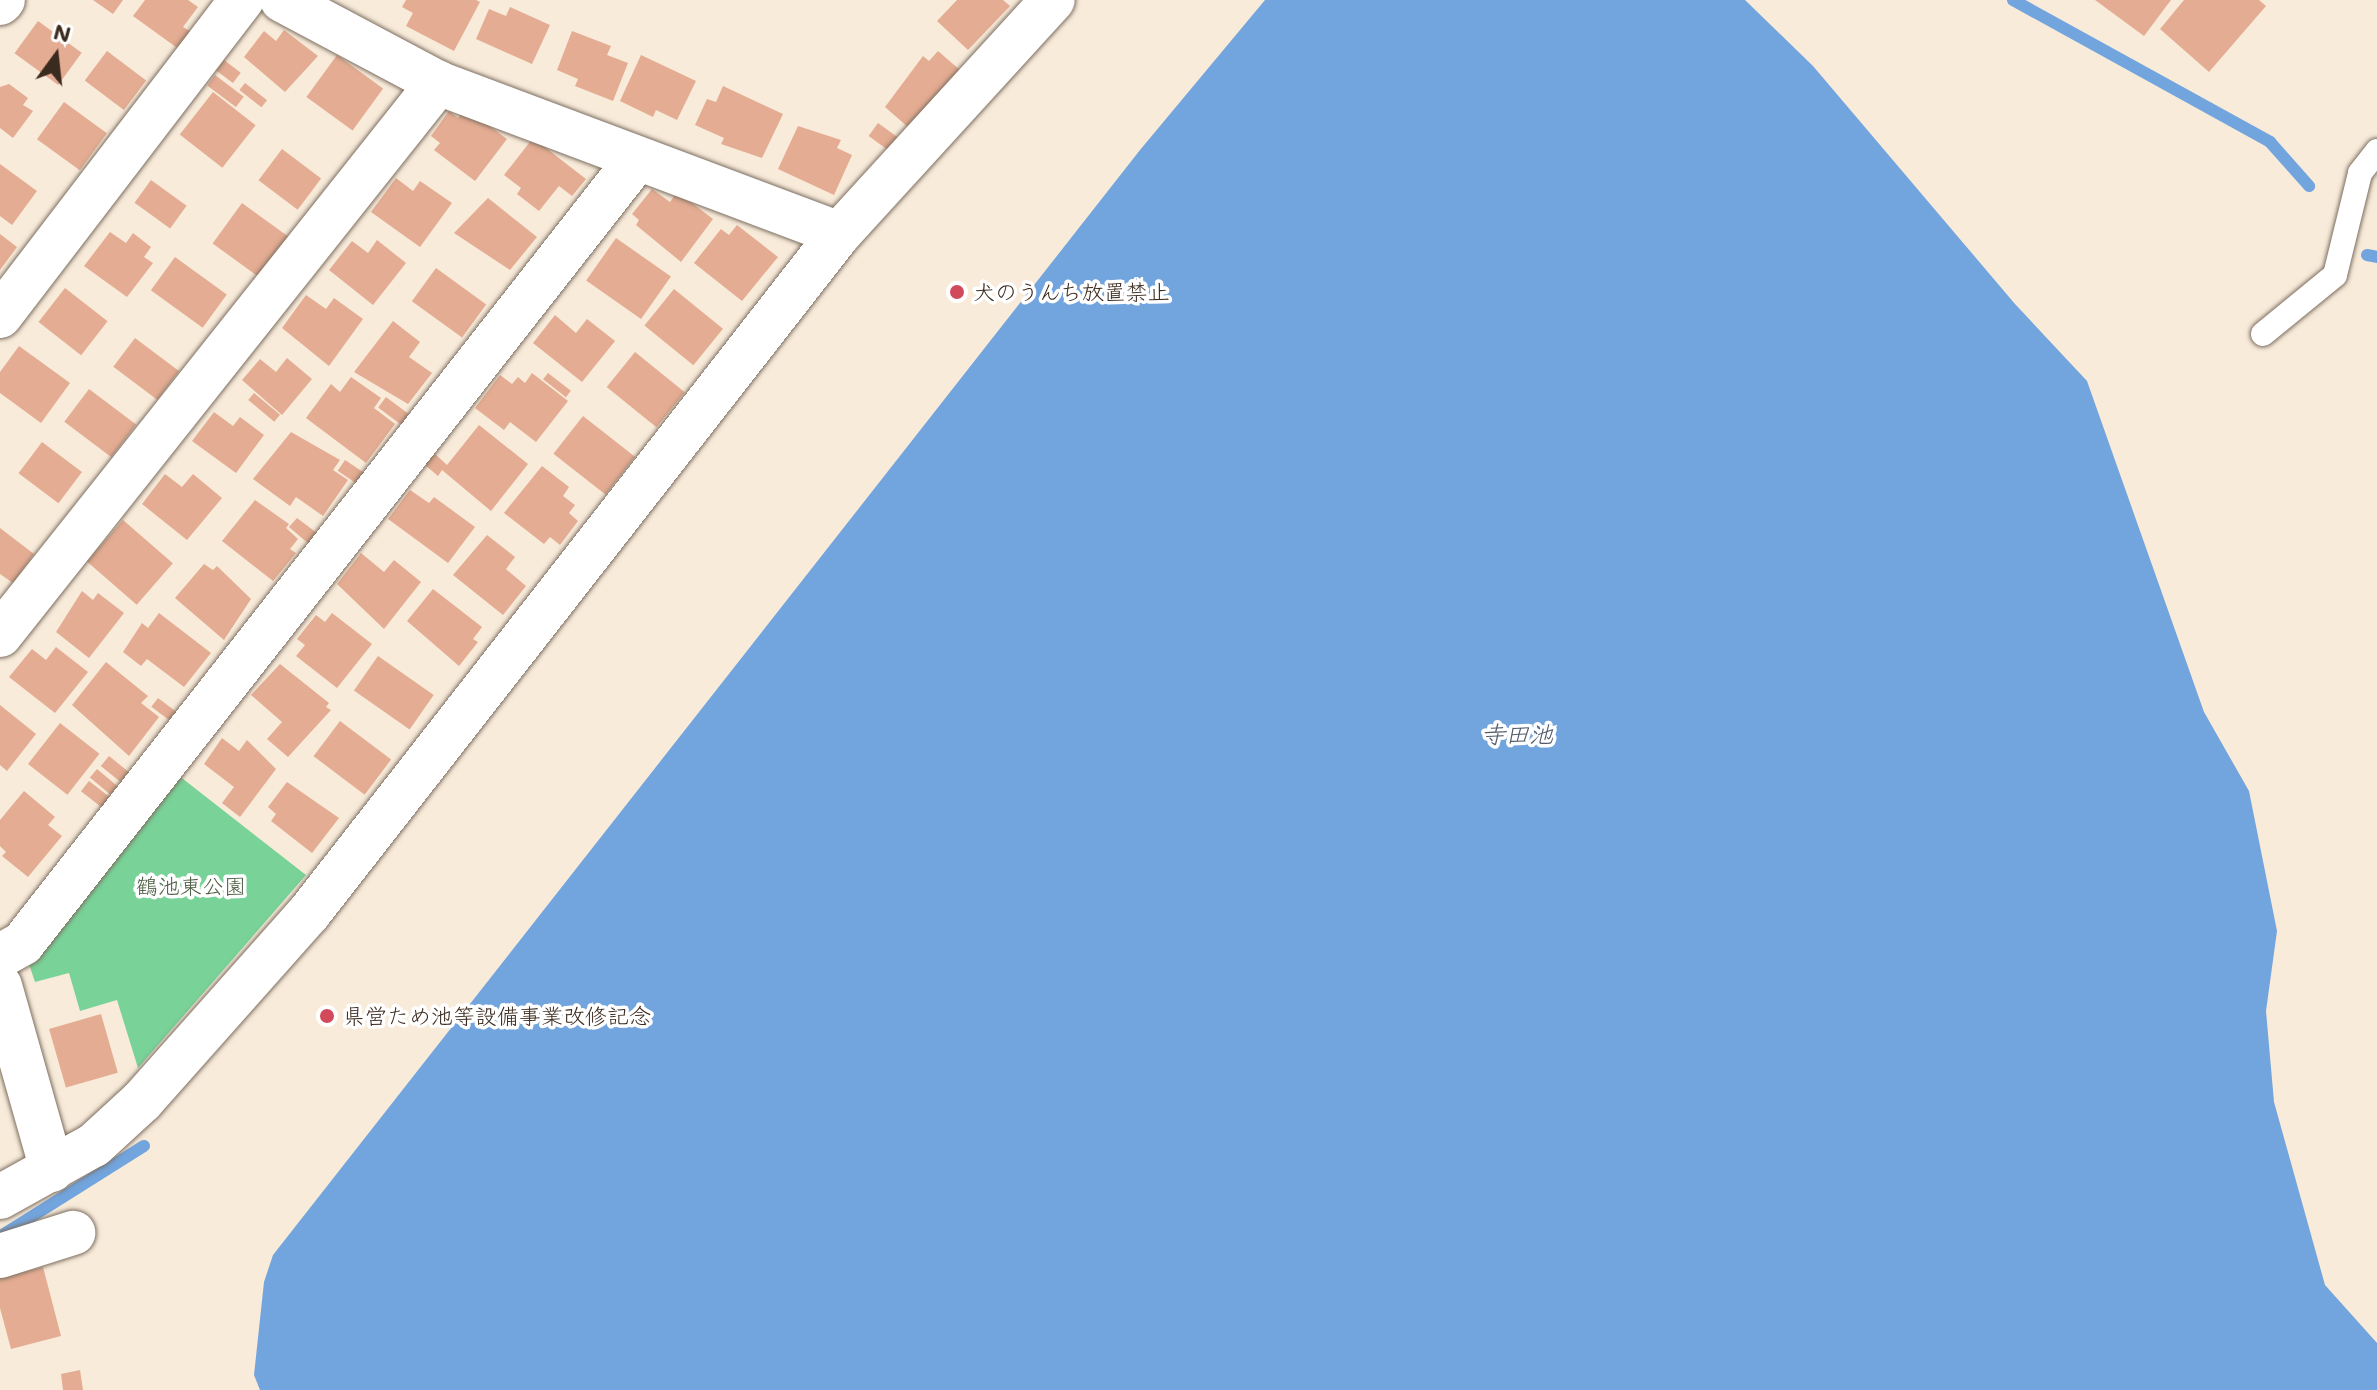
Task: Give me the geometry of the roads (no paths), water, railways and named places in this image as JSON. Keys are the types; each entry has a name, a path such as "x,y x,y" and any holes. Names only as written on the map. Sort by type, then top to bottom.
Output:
{"street":[{"path":"0,316 242,0"},
{"path":"282,0 438,83 839,234"},
{"path":"0,1197 94,1145 142,1101 309,913 839,234 1053,0"},
{"path":"0,635 438,83"},
{"path":"0,956 23,943 637,159"},
{"path":"0,986 52,1170"},
{"path":"0,1256 73,1233"}],"lane":[{"path":"2263,334 2335,275 2360,173 2377,151"}],"water":[{"name":"寺田池","path":"1265,0 1745,0 1813,66 2015,304 2087,381 2204,712 2249,791 2277,931 2266,1011 2274,1102 2325,1285 2377,1343 2377,1390 260,1390 254,1375 264,1282 273,1255 1140,150"}],"waterway":[{"path":"2013,0 2270,142 2309,186"},
{"path":"2367,255 2377,257"},
{"path":"1,1236 144,1146"}],"place":[{"name":"犬のうんち放置禁止","path":"957,292"},
{"name":"県営ため池等設備事業改修記念","path":"327,1016"}],"park label":[{"name":"鶴池東公園","path":"191,886"}]}
